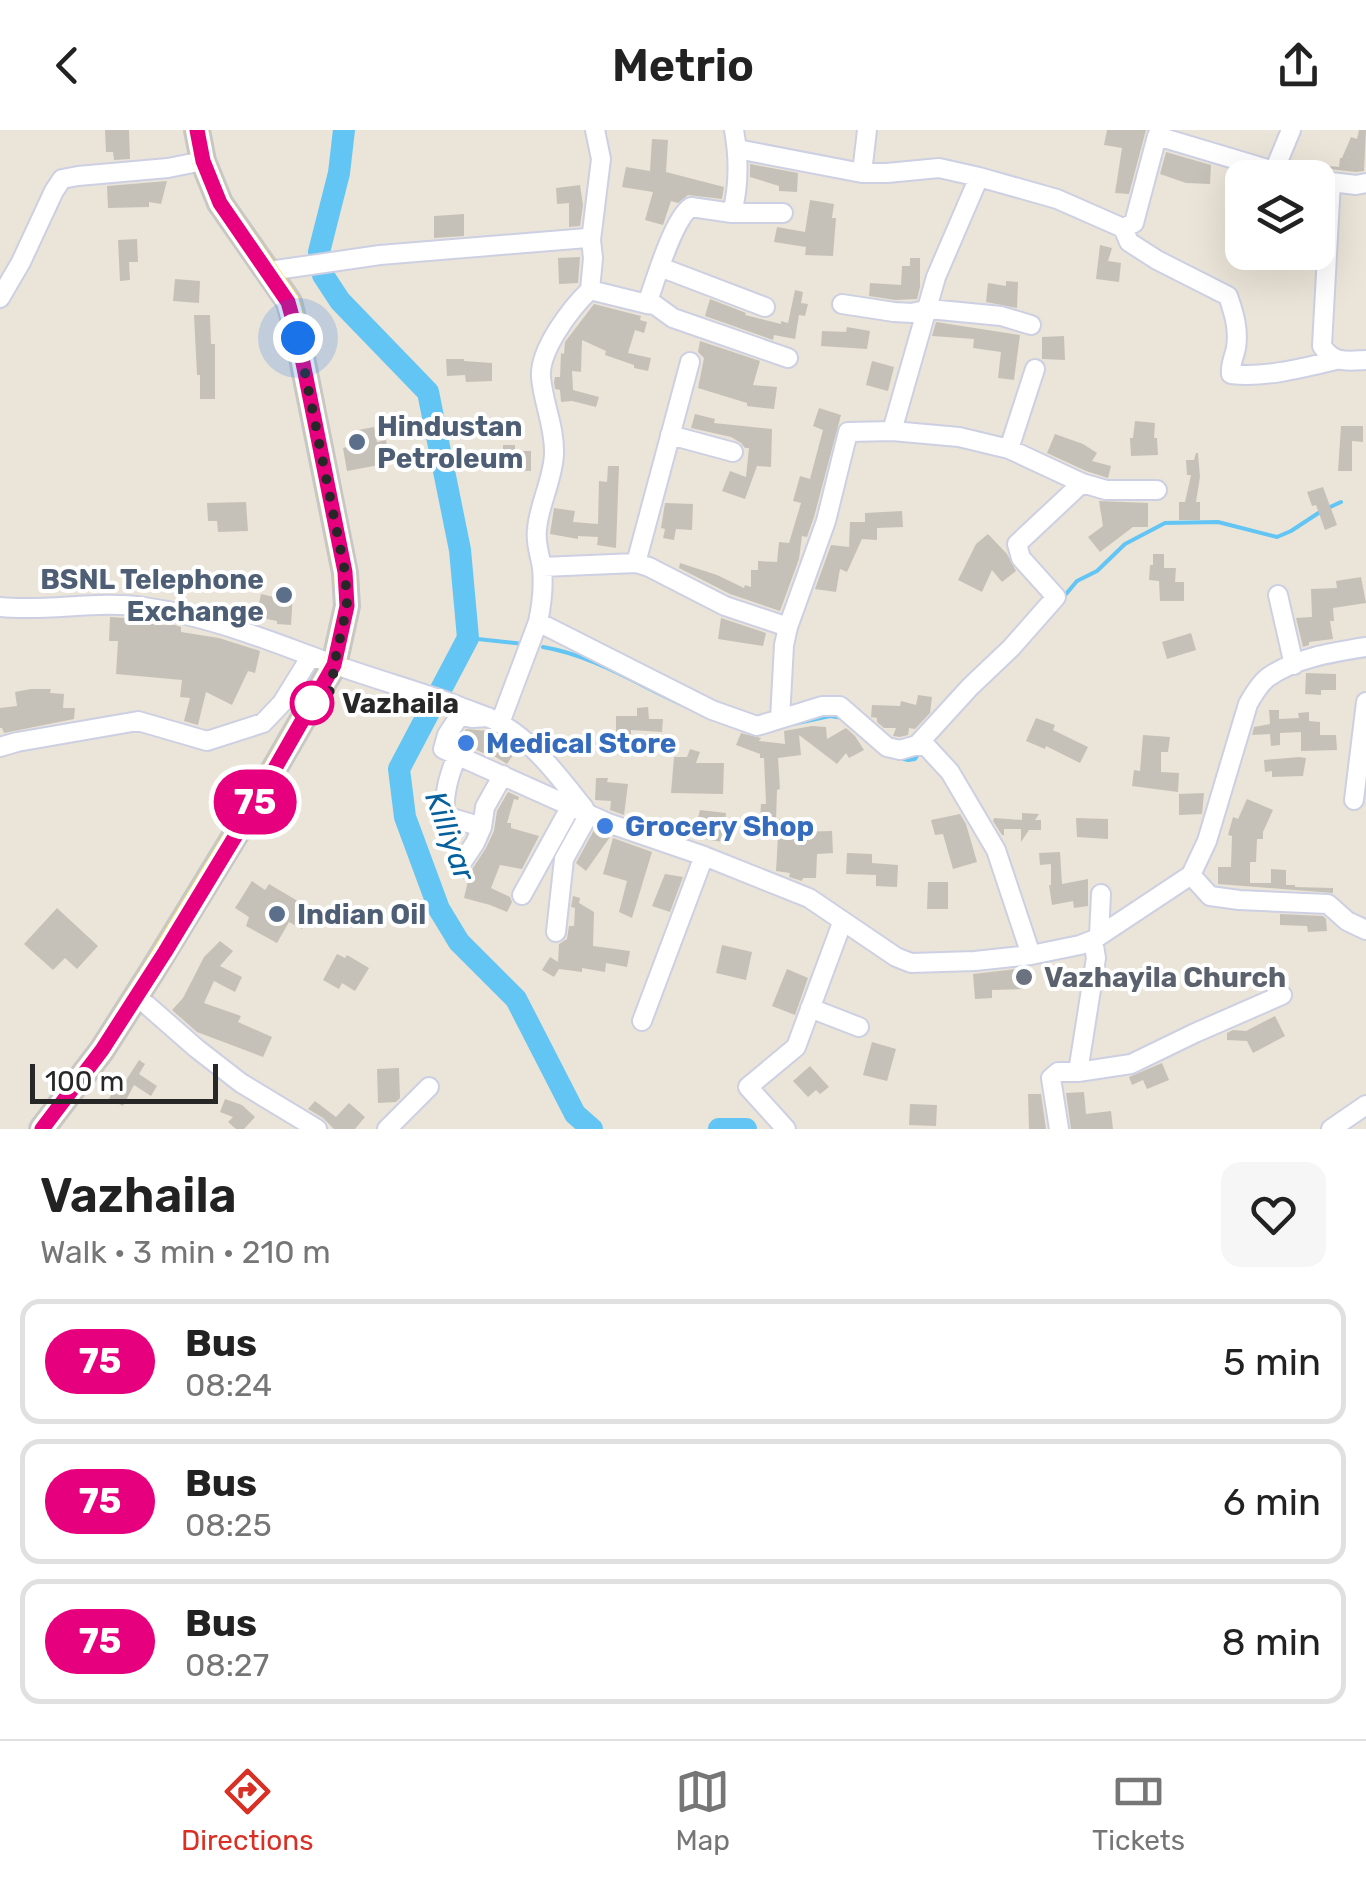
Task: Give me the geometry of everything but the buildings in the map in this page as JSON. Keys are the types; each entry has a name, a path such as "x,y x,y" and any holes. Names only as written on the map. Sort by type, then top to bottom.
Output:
{"main road":[{"path":"42,1129 171,956 214,886 333,675 347,606 345,572 288,302 220,203 203,161 197,130"},
{"path":"58,1129 147,1005 171,956"}],"street":[{"path":"494,720 535,629 544,594 537,525 550,479 554,434 541,376 542,362 562,325 590,290 594,258 591,240 601,159 595,130"},
{"path":"732,213 737,194 738,149 734,130"},
{"path":"862,173 867,130"},
{"path":"1278,160 1291,130"},
{"path":"1123,228 1134,223 1157,133 1242,160"},
{"path":"738,149 862,173 939,168 1057,198 1123,228 1129,242 1228,296 1237,342 1229,368 1231,374 1304,368 1336,360 1366,360"},
{"path":"0,298 62,179 203,161"},
{"path":"892,431 936,278 979,177"},
{"path":"1335,182 1366,183"},
{"path":"647,304 684,212 691,207 732,213 783,213"},
{"path":"269,271 380,256 591,240"},
{"path":"660,267 764,306"},
{"path":"1322,270 1322,346 1336,360"},
{"path":"590,290 655,305 673,318 788,358"},
{"path":"842,304 912,313 929,308 1001,316 1032,325"},
{"path":"636,564 690,362"},
{"path":"1010,450 1035,369"},
{"path":"780,720 788,627 826,521 848,432 892,431 959,438 1010,450 1106,490 1156,490"},
{"path":"670,435 733,452"},
{"path":"535,629 712,710 758,726 822,706 840,706 887,747 900,750 921,746 970,687 1056,597 1021,558 1017,544 1082,483"},
{"path":"542,567 649,567 725,606 788,627"},
{"path":"1278,595 1294,665"},
{"path":"0,608 141,606 254,633 311,656 333,675 416,690 494,720 540,754 589,814"},
{"path":"494,720 460,715 443,748 608,824 704,856 809,898 896,958 911,963 975,961 1031,956 1080,945 1191,875 1206,841 1248,704 1265,680 1294,665 1366,646"},
{"path":"0,747 138,721 207,742 262,723 282,703 311,656"},
{"path":"1354,800 1366,702"},
{"path":"921,746 950,772 996,850 1031,956"},
{"path":"457,755 448,778 445,816 482,827"},
{"path":"461,864 482,827 484,807 503,776"},
{"path":"522,896 570,806"},
{"path":"556,932 564,859 589,814"},
{"path":"642,1022 704,856"},
{"path":"1191,875 1210,896 1328,904 1347,921 1366,930"},
{"path":"1078,1072 1096,958 1101,894"},
{"path":"786,1129 748,1087 796,1046 842,922"},
{"path":"1059,1129 1052,1078 1058,1072 1131,1064 1282,995"},
{"path":"147,1005 241,1083 317,1129"},
{"path":"810,1008 859,1027"},
{"path":"387,1129 429,1087"},
{"path":"1331,1129 1366,1105"}],"waterway":[{"path":"319,252 339,173 344,130"},
{"name":"Killiyar","path":"323,275 340,301 428,392 460,550 468,638 399,769 405,817 439,909 459,942 516,999 575,1114 592,1129"},
{"path":"1328,508 1341,502"},
{"path":"1061,600 1077,581 1097,571 1125,544 1165,523 1218,522 1277,537 1320,512"},
{"path":"468,638 524,644"},
{"path":"543,647 600,665 690,708"},
{"path":"793,724 830,716 843,718"},
{"path":"897,757 915,759 919,753"},
{"name":"Killiyar","path":"719,1129 746,1129"}],"bus line":[{"name":"75","path":"42,1129 102,1050 250,812 334,665 347,606 345,572 288,302 220,203 203,161 197,130"}],"place":[{"name":"Hindustan Petroleum","path":"357,442"},
{"name":"BSNL Telephone Exchange","path":"284,595"},
{"name":"Vazhaila","path":"312,703"},
{"name":"Medical Store","path":"466,743"},
{"name":"Grocery Shop","path":"605,826"},
{"name":"Indian Oil","path":"277,914"},
{"name":"Vazhayila Church","path":"1024,977"}],"route":[{"path":"298,338 345,572 347,606 332,686 322,708 312,703"}]}
